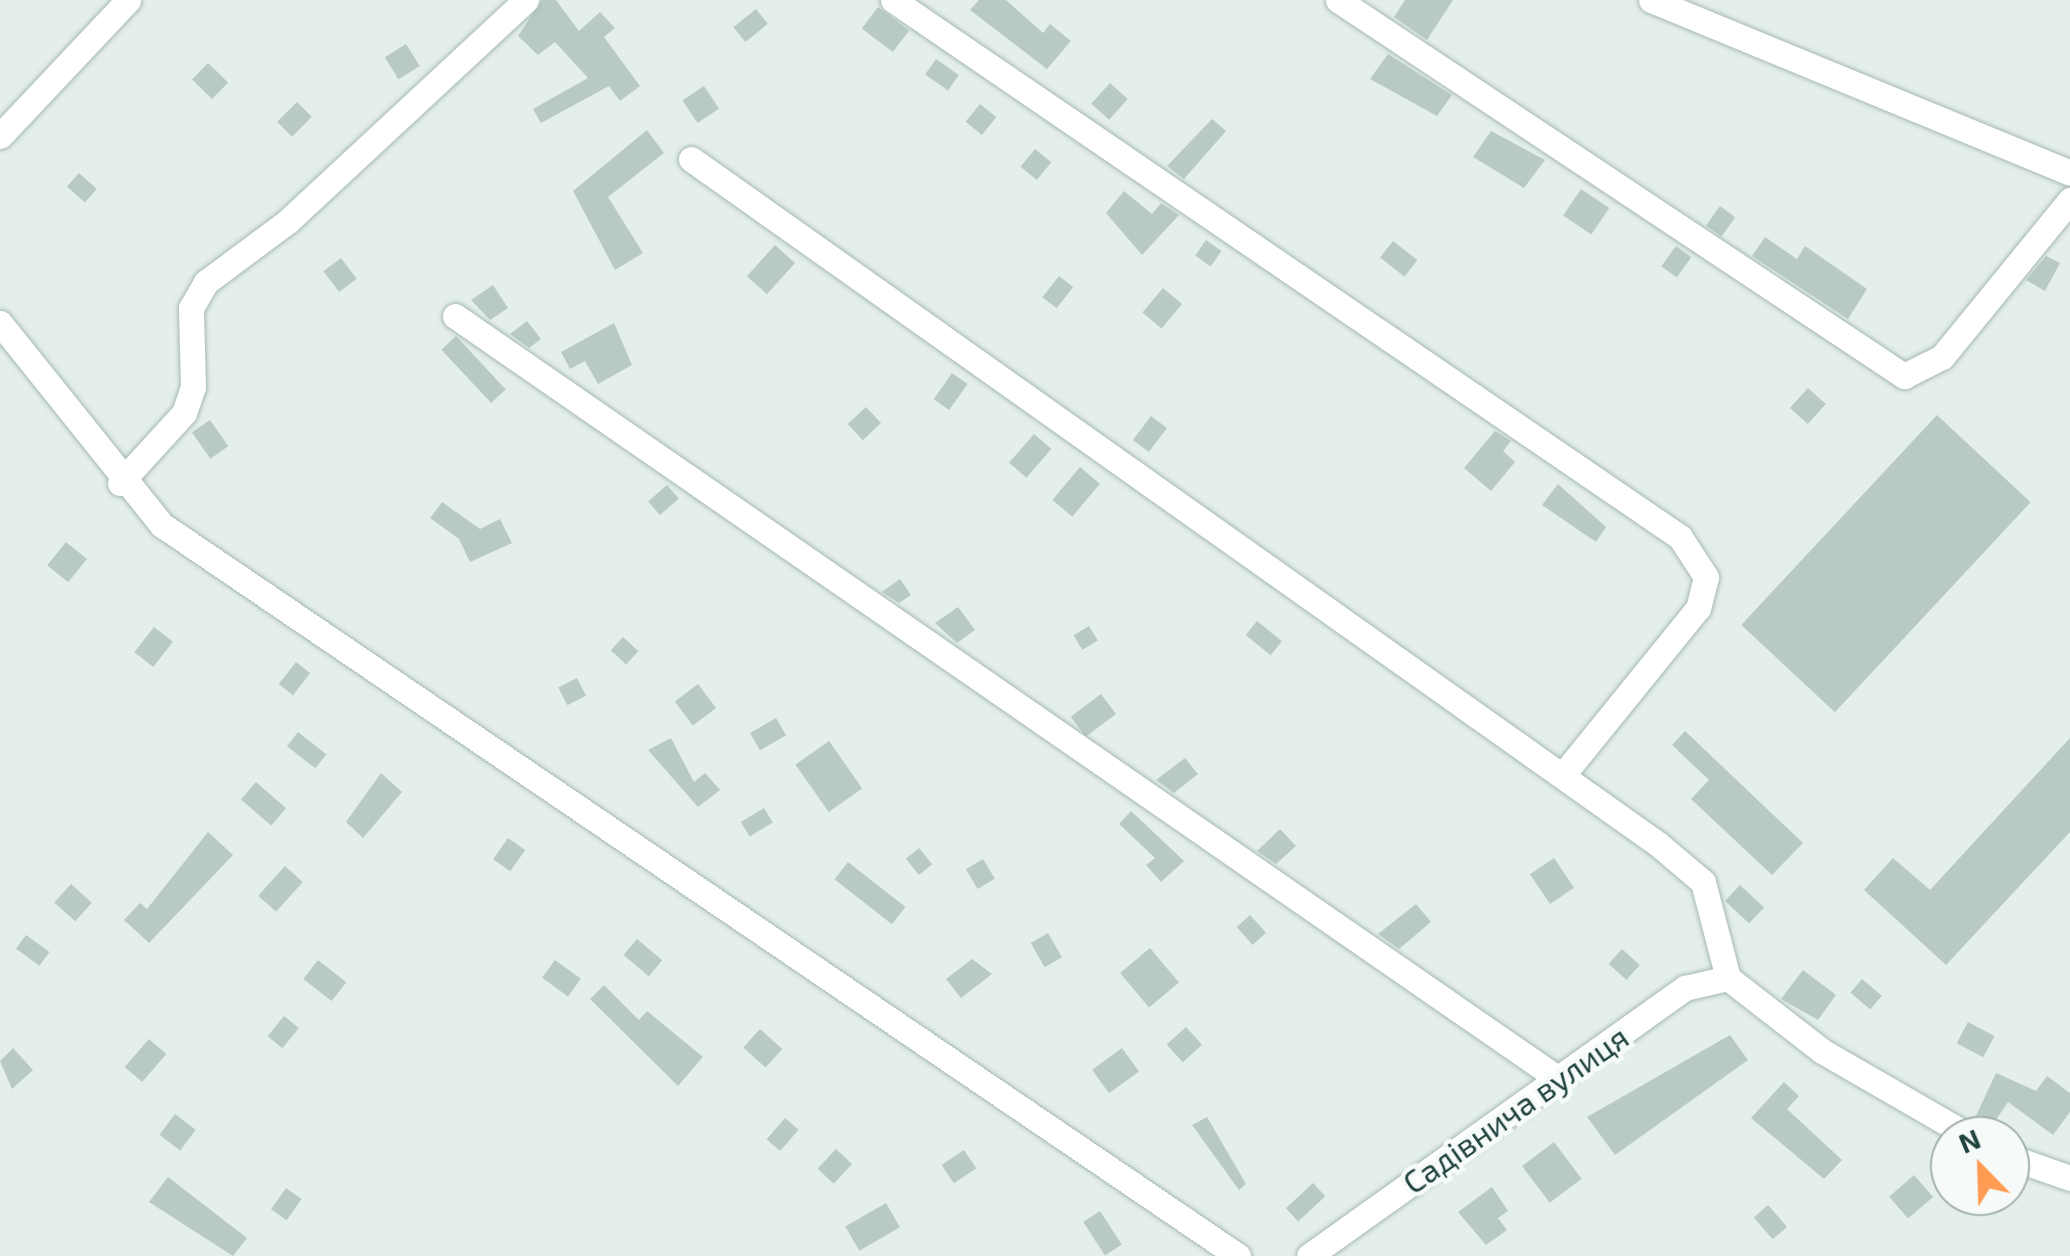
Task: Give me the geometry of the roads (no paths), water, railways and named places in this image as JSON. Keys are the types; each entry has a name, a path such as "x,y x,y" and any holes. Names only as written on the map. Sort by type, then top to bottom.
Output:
{"street":[{"path":"0,136 128,0"},
{"path":"120,483 184,413 193,387 191,308 206,282 288,221 526,0"},
{"path":"893,0 1680,537 1706,577 1698,608 1563,775"},
{"path":"1338,0 1904,376 1942,358 2070,200"},
{"path":"1651,0 2070,173"},
{"path":"690,159 1563,775 1702,882 1728,978 1834,1059 1934,1116"},
{"path":"455,316 1557,1078"},
{"path":"0,322 120,483 162,525 1238,1256"},
{"name":"Садівнича вулиця","path":"1308,1256 1685,988 1728,978"},
{"path":"2030,1163 2070,1178"}]}
